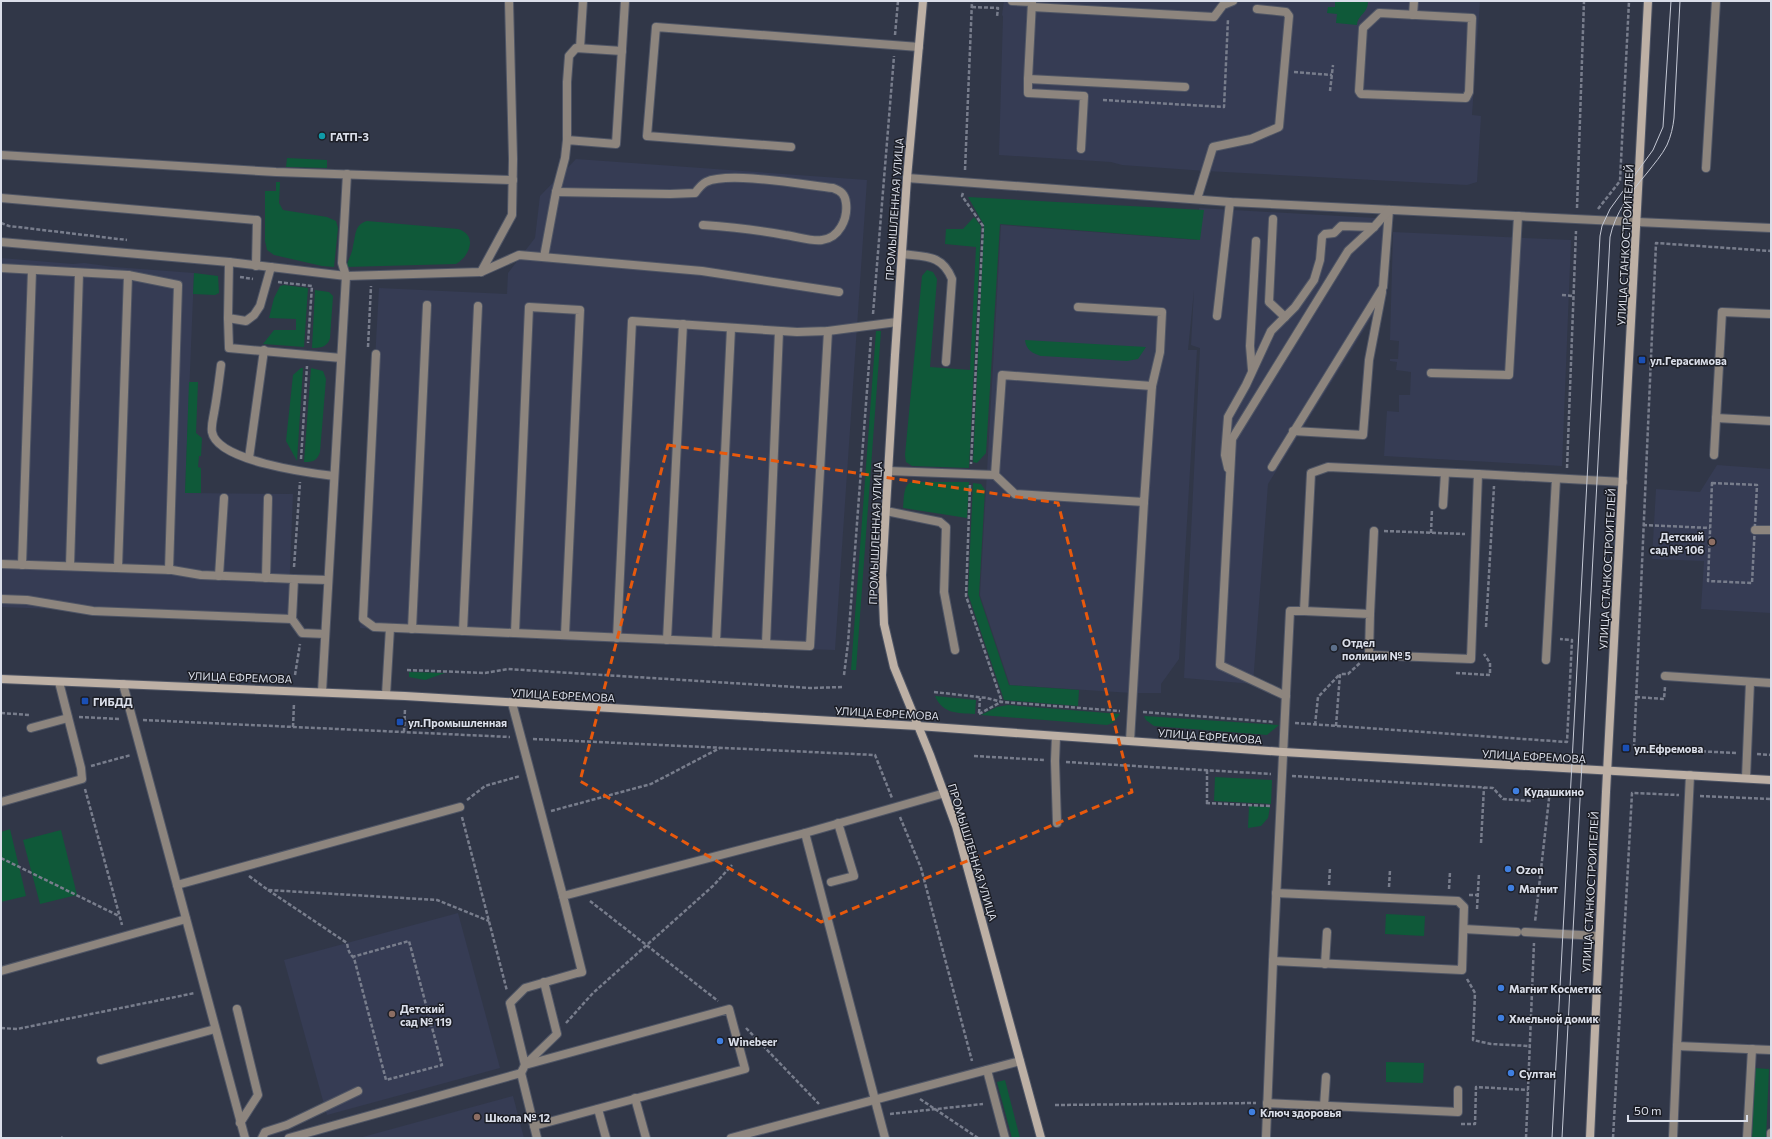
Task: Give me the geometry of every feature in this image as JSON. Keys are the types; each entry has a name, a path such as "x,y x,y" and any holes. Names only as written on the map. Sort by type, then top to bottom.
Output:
{"street":[{"path":"481,272 512,215 513,180 510,1"},
{"path":"580,48 583,1"},
{"path":"567,140 616,144 625,1"},
{"name":"ПРОМЫШЛЕННАЯ УЛИЦА","path":"922,1 907,178 897,322 882,575 884,624 894,667 944,793 966,860 1041,1138"},
{"path":"1012,1 1032,2 1028,93 1084,96 1081,149"},
{"path":"1032,7 1214,17 1223,5 1233,1"},
{"path":"1414,1 1414,15"},
{"name":"УЛИЦА СТАНКОСТРОИТЕЛЕЙ","path":"1590,1138 1607,771 1648,1"},
{"path":"1706,168 1716,1"},
{"path":"1197,199 1213,147 1251,139 1279,127 1288,13 1257,9"},
{"path":"1379,13 1414,15 1472,18 1469,92 1466,98 1363,95 1359,91 1363,28 1379,13"},
{"path":"791,147 647,136 656,27 918,47"},
{"path":"544,257 556,192 565,158 567,140 567,82 569,56 576,48 622,51"},
{"path":"1028,79 1185,88"},
{"path":"1,155 347,174 513,180"},
{"path":"322,692 346,276 342,263 347,174"},
{"path":"556,192 695,193 705,182 716,179 738,178 833,188 839,190 843,194 846,202 846,214 840,229 834,235 821,240 740,227 703,225"},
{"path":"907,178 1230,202 1771,228"},
{"path":"1,198 257,220 256,266"},
{"path":"1217,316 1230,202"},
{"path":"1286,696 1220,665 1232,439 1348,251 1374,227 1389,210"},
{"path":"1293,431 1363,435 1369,360 1383,287 1389,210"},
{"path":"1431,373 1509,375 1518,216"},
{"path":"1273,219 1269,302 1285,317"},
{"path":"1230,477 1225,455 1228,417 1271,331 1295,307 1314,280 1320,260 1322,237 1325,234 1334,233 1341,226 1374,227"},
{"path":"1252,371 1250,346 1256,241"},
{"path":"1,242 229,262 346,276 481,272 519,256 544,257 702,271 839,292"},
{"path":"902,254 940,260 948,269 952,279 946,362"},
{"path":"229,262 229,348 341,358"},
{"path":"228,318 246,320 254,315 260,306 272,267"},
{"path":"1,268 128,275 178,285 168,570"},
{"path":"22,565 32,270"},
{"path":"70,566 79,273"},
{"path":"118,568 128,275"},
{"path":"1272,467 1383,287"},
{"path":"412,629 427,304"},
{"path":"463,631 478,306"},
{"path":"515,633 529,306 580,310 565,635"},
{"path":"1078,307 1162,312 1160,352 1152,386 1130,741"},
{"path":"1714,455 1722,312 1771,314"},
{"path":"617,638 632,321 779,331 828,331 897,322"},
{"path":"667,640 682,324"},
{"path":"716,642 730,328"},
{"path":"766,644 779,331"},
{"path":"376,354 363,619 374,627 810,646 828,331"},
{"path":"249,458 264,350"},
{"path":"221,364 212,431 216,442 228,452 300,472 334,476"},
{"path":"995,475 1002,375 1152,386"},
{"path":"1716,418 1771,421"},
{"path":"1304,611 1311,473 1328,467 1623,482"},
{"path":"888,471 995,475 1015,494 1144,502"},
{"path":"1443,505 1445,473"},
{"path":"1374,531 1369,655 1471,659 1478,474"},
{"path":"1546,660 1556,479"},
{"path":"219,576 224,498"},
{"path":"266,578 268,498"},
{"path":"886,511 940,522 946,527 944,592 954,650"},
{"path":"1755,530 1771,530"},
{"path":"1,564 168,570 201,575 328,580"},
{"path":"294,579 292,619 302,633 325,634"},
{"path":"1,599 26,600 93,611 292,619"},
{"path":"1266,1138 1290,610 1370,614"},
{"path":"386,696 390,628"},
{"path":"1665,676 1771,683"},
{"name":"УЛИЦА ЕФРЕМОВА","path":"1,679 322,692 918,726 1283,752 1771,780"},
{"path":"1,802 82,779 81,768 59,682"},
{"path":"1746,778 1750,682"},
{"path":"123,684 244,1138"},
{"path":"512,703 582,972 525,988 510,1003 537,1138"},
{"path":"31,728 68,717"},
{"path":"1056,736 1055,761 1057,823"},
{"path":"1673,1138 1690,775"},
{"path":"563,896 806,833 944,793"},
{"path":"177,885 460,807"},
{"path":"831,882 854,876 838,823"},
{"path":"806,833 885,1138"},
{"path":"1273,961 1462,970 1464,929 1464,906 1458,901 1276,893"},
{"path":"1,971 186,919"},
{"path":"1464,929 1599,936"},
{"path":"1325,964 1327,932"},
{"path":"523,1069 557,1034 544,982"},
{"path":"237,1009 258,1095 240,1123"},
{"path":"289,1138 729,1009 745,1069 534,1126"},
{"path":"101,1060 215,1029"},
{"path":"1677,1046 1771,1050"},
{"path":"1747,1138 1752,1049"},
{"path":"731,1138 1020,1061"},
{"path":"987,1070 1005,1138"},
{"path":"1324,1106 1326,1077"},
{"path":"1267,1103 1458,1112 1458,1090"},
{"path":"262,1138 265,1132 287,1125 358,1091"},
{"path":"635,1098 646,1138"},
{"path":"598,1109 606,1138"},
{"path":"1771,1132 1771,1138"}],"path":[{"path":"972,1 964,182 962,196 983,226 966,596 1002,702"},
{"path":"1566,480 1584,1"},
{"path":"1591,219 1620,181 1629,1"},
{"path":"972,6 998,8 997,17"},
{"path":"1103,100 1224,107 1228,12"},
{"path":"1330,91 1332,65"},
{"path":"1284,72 1332,75"},
{"path":"1771,251 1656,243 1634,748 1771,755"},
{"path":"371,276 367,346 376,354"},
{"path":"1562,296 1573,296"},
{"path":"1712,483 1757,485 1752,583 1708,581 1710,528 1712,483"},
{"path":"1643,525 1710,528"},
{"path":"1374,531 1476,535"},
{"path":"1560,631 1560,639 1572,640 1567,742"},
{"path":"295,675 302,633"},
{"path":"1315,724 1318,697 1340,674 1348,674 1363,660"},
{"path":"407,670 485,673 508,669 810,688 843,687"},
{"path":"1336,726 1340,674"},
{"path":"1636,697 1664,699 1665,676"},
{"path":"934,692 1002,702"},
{"path":"980,698 979,714 1002,702"},
{"path":"292,727 294,703"},
{"path":"404,732 405,710"},
{"path":"1,713 31,715"},
{"path":"68,717 875,755 921,868 975,1073"},
{"path":"541,814 651,784 721,747"},
{"path":"81,768 141,752"},
{"path":"974,756 1484,787 1493,788 1503,799 1531,801 1540,790 1550,790 1526,932 1529,1046 1526,1138"},
{"path":"1207,770 1207,803 1280,806"},
{"path":"510,1003 460,807 485,786 526,775"},
{"path":"82,779 124,936"},
{"path":"1481,843 1484,787"},
{"path":"1613,1138 1632,793"},
{"path":"1,858 119,916"},
{"path":"557,1034 592,993 714,885 732,864"},
{"path":"1329,889 1330,867"},
{"path":"238,868 347,943 352,957 354,958 386,1080 442,1065 409,941 352,957"},
{"path":"1388,892 1390,870"},
{"path":"1449,894 1450,872"},
{"path":"1476,930 1479,873"},
{"path":"268,890 437,900 489,921"},
{"path":"578,892 729,1009"},
{"path":"1464,895 1478,896"},
{"path":"1462,970 1475,993 1473,1040 1491,1044 1529,1046"},
{"path":"1,1028 17,1029 205,992"},
{"path":"745,1026 828,1113"},
{"path":"1475,1124 1476,1087 1528,1090"},
{"path":"908,1091 978,1138"},
{"path":"982,1098 985,1111"},
{"path":"1055,1105 1267,1103"},
{"path":"879,1115 983,1104"}],"highlighted area":[{"path":"668,445 1058,503 1132,792 821,922 580,781"}],"shaded area":[{"path":"1004,1 1480,1 1472,115 1481,116 1477,182 1467,185 1206,171 1122,165 1111,162 999,155 1002,15"},
{"path":"576,159 867,180 835,650 569,641 360,628 379,288 507,294 508,273 535,238 540,196"},
{"path":"1199,208 1393,219 1385,296 1268,484 1253,684 1184,678 1200,348 1191,345 1194,290 1188,350 1197,350 1179,659 1161,684 1161,693 1132,693 1010,685 980,595 1001,225 1197,240"},
{"path":"1393,232 1571,240 1562,466 1384,456 1387,411 1399,412 1399,395 1410,395 1411,372 1396,370 1397,362 1390,361 1390,359 1398,359 1399,341 1390,340"},
{"path":"1,258 73,264 84,263 114,267 194,273 185,493 293,494 288,618 1,607"},
{"name":"Детский сад № 106","path":"1717,465 1771,469 1771,613 1701,609 1704,561 1652,559 1656,489 1700,492"},
{"name":"Детский сад № 119","path":"458,913 500,1068 327,1115 284,960"},
{"name":"Школа № 12","path":"513,1096 524,1138 359,1138"}],"green space":[{"path":"1335,1 1368,1 1368,5 1359,18 1357,25 1336,23 1337,14 1327,13 1328,7 1335,7"},
{"path":"287,158 327,160 327,168 286,167"},
{"path":"276,182 280,182 279,203 283,210 327,217 336,221 338,228 334,267 322,266 274,255 267,250 265,241 265,191 276,191"},
{"path":"968,197 1204,210 1200,240 1000,224 986,453 977,463 973,462 984,225"},
{"path":"974,217 981,226 969,468 912,466 906,462 905,455 922,276 927,270 933,272 937,279 930,367 970,370 976,247 945,244 946,229 963,229"},
{"path":"367,221 458,229 468,236 470,246 465,256 456,264 346,267 352,252 355,234 360,225"},
{"path":"194,273 218,276 219,293 215,295 193,294"},
{"path":"284,285 308,288 304,347 263,344 274,330 296,330 296,319 269,318 274,298 280,286"},
{"path":"315,290 329,292 333,296 329,341 326,345 318,348 312,348"},
{"path":"876,331 881,331 856,670 851,670"},
{"path":"1025,340 1146,347 1138,359 1127,361 1042,356 1030,351"},
{"path":"303,368 297,461 286,441 293,375"},
{"path":"311,368 323,371 326,379 320,452 318,457 314,460 304,462"},
{"path":"189,382 198,382 196,433 202,438 201,456 199,456 198,467 201,468 201,493 185,493"},
{"path":"911,482 969,482 967,518 903,508 905,489"},
{"path":"973,483 981,484 985,490 979,595 1009,685 1079,690 1078,706 1004,700 968,594"},
{"path":"409,672 445,673 425,680 409,677"},
{"path":"935,696 976,700 975,714 957,713 946,709 938,702"},
{"path":"1008,705 1120,714 1113,723 1107,725 981,715 997,707"},
{"path":"1144,716 1279,725 1267,735 1154,726 1146,720"},
{"path":"1215,777 1272,780 1271,804 1214,801"},
{"path":"1249,806 1270,807 1268,818 1261,826 1248,828"},
{"path":"10,829 26,896 1,902 1,832"},
{"path":"61,830 77,895 40,904 23,840"},
{"path":"1386,914 1425,916 1424,936 1385,934"},
{"path":"1386,1062 1424,1063 1423,1083 1386,1082"},
{"path":"1754,1068 1769,1069 1766,1138 1752,1138"},
{"path":"1005,1080 1020,1138 1012,1138 997,1082"}],"tram line":[{"path":"1552,1138 1600,236 1602,226 1610,209 1653,150 1663,127 1671,1"},
{"path":"1562,1138 1610,237 1612,228 1624,203 1663,152 1671,135 1674,118 1680,1"}],"place":[{"name":"ГАТП-3","path":"322,136"},
{"name":"ул.Герасимова","path":"1642,360"},
{"name":"Детский сад № 106","path":"1712,542"},
{"name":"Отдел полиции № 5","path":"1334,648"},
{"name":"ГИБДД","path":"85,701"},
{"name":"ул.Промышленная","path":"400,722"},
{"name":"ул.Ефремова","path":"1626,748"},
{"name":"Кудашкино","path":"1516,791"},
{"name":"Ozon","path":"1508,869"},
{"name":"Магнит","path":"1511,888"},
{"name":"Магнит Косметик","path":"1501,988"},
{"name":"Детский сад № 119","path":"392,1014"},
{"name":"Хмельной домик","path":"1501,1018"},
{"name":"Winebeer","path":"720,1041"},
{"name":"Султан","path":"1511,1073"},
{"name":"Ключ здоровья","path":"1252,1112"},
{"name":"Школа № 12","path":"477,1117"}]}
